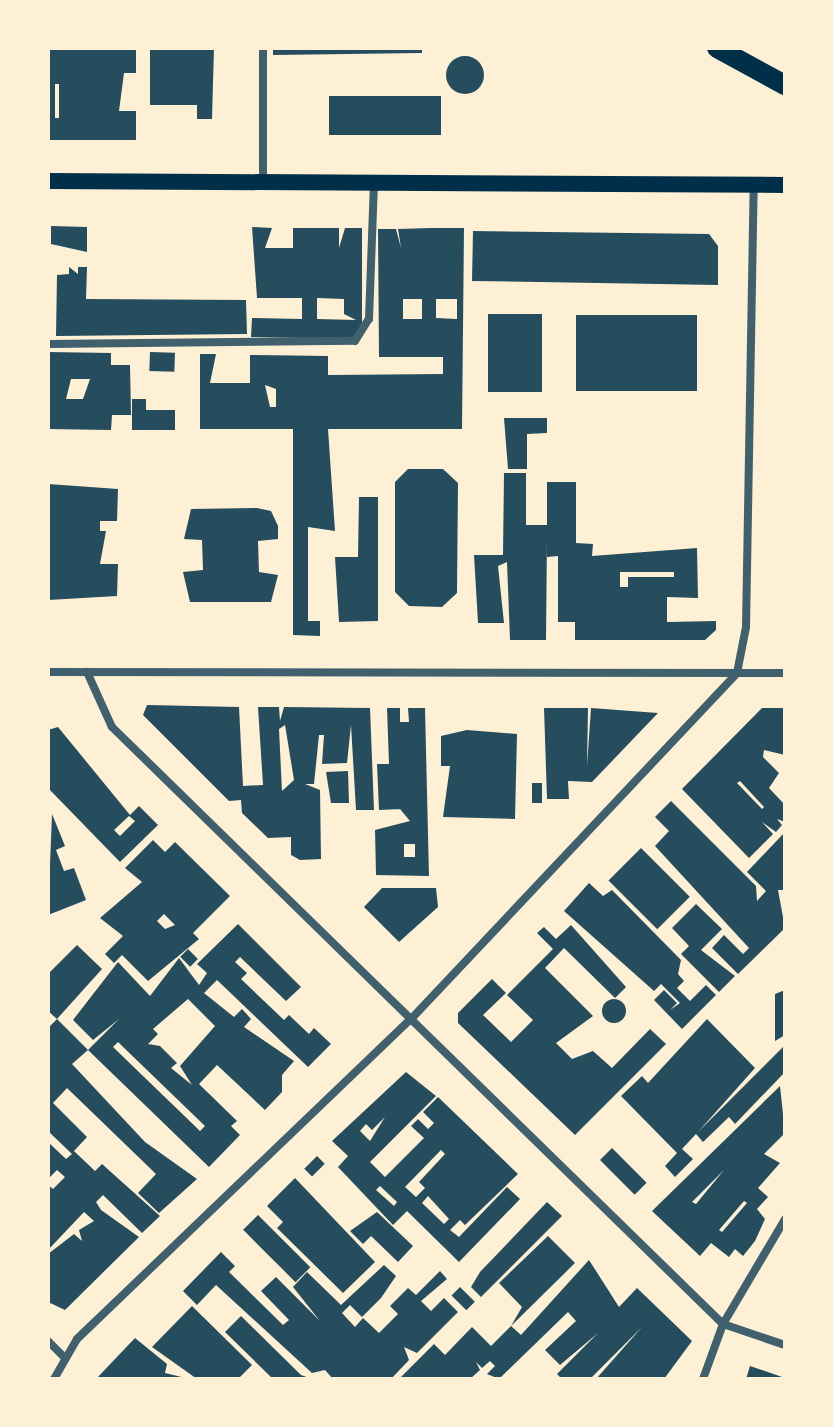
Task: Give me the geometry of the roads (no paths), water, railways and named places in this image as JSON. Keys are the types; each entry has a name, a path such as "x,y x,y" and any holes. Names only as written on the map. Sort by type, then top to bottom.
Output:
{"main road":[{"path":"717,48 785,85"},
{"path":"48,181 754,186 782,183"}],"street":[{"path":"263,48 263,182"},
{"path":"48,344 355,341 369,319 374,182"},
{"path":"54,1379 64,1357 413,1017 737,673 746,627 754,186"},
{"path":"87,672 112,727 413,1017 723,1324 785,1345"},
{"path":"49,673 785,673"},
{"path":"703,1379 723,1324 785,1219"},
{"path":"48,1341 64,1357"}]}
